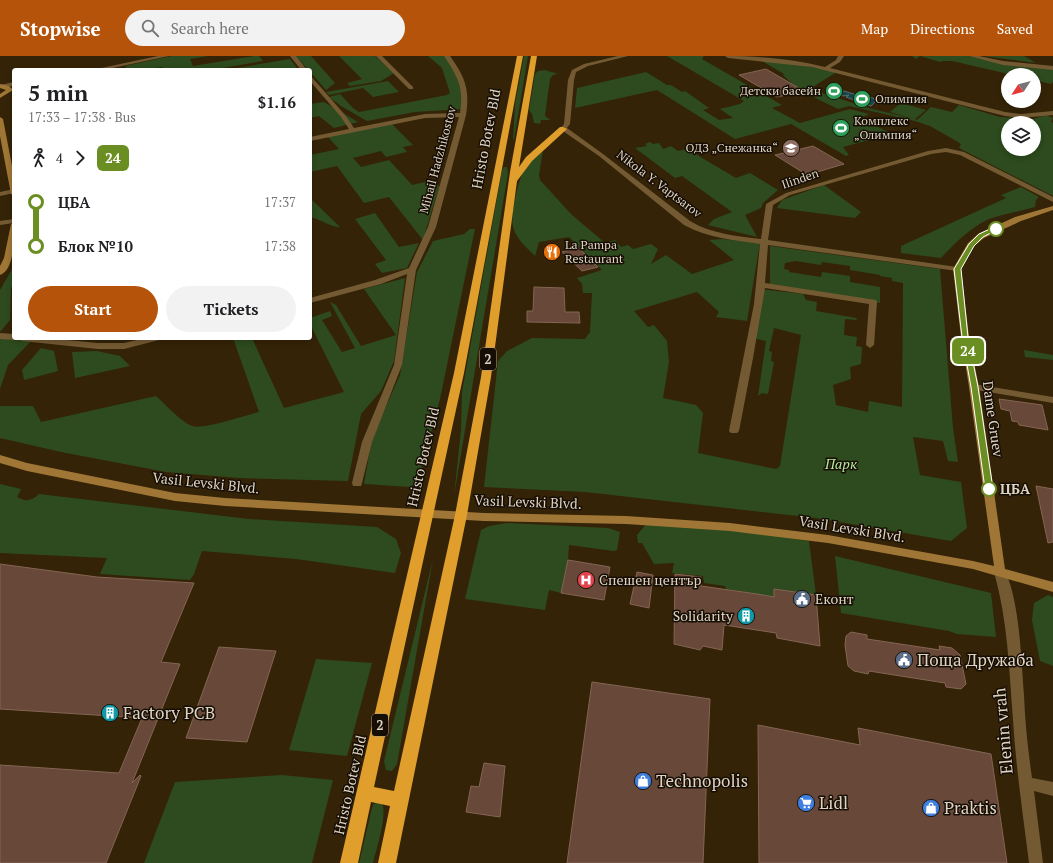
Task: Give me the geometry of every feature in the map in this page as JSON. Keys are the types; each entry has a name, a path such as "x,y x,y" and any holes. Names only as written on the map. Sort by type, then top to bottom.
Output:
{"highway":[{"name":"Hristo Botev Bld","path":"349,863 459,373 520,56"},
{"name":"2","path":"387,863 441,604 462,515 486,377 515,164 534,56"},
{"path":"513,181 529,159 563,129"},
{"path":"519,143 522,148 539,150"},
{"path":"501,153 506,161 515,164"},
{"path":"498,168 529,159"},
{"path":"365,793 400,800"}],"main road":[{"path":"1,86 12,86"},
{"path":"0,97 8,92 12,86"},
{"path":"0,122 12,182"},
{"path":"958,269 971,245 981,236 1018,219 1053,208"},
{"path":"0,273 8,258 12,237"},
{"name":"Dame Gruev","path":"958,269 965,337 974,387 1000,572"},
{"name":"Vasil Levski Blvd.","path":"0,459 34,468 175,497 254,504 427,514 626,520 730,527 828,539 973,565 1053,587"}],"street":[{"path":"116,68 166,56"},
{"path":"293,56 302,68"},
{"path":"379,56 411,88"},
{"name":"Mihail Hadzhikostov","path":"357,483 367,442 398,365 412,270 432,227 463,115 465,85 459,72 447,56"},
{"path":"563,129 567,124 571,80 574,71 586,65 626,56"},
{"path":"728,56 777,60 826,68 1004,114 1034,116 1053,113"},
{"path":"826,68 838,61 841,56"},
{"path":"972,56 993,61 1053,68"},
{"path":"312,79 343,116 352,130"},
{"path":"312,138 425,116 463,115"},
{"name":"Nikola Y. Vaptsarov","path":"563,129 570,132 605,158 687,222 713,234 958,269"},
{"name":"Ilinden","path":"734,431 755,326 761,285 765,242 765,221 770,204 788,194 937,151 962,153 1053,200"},
{"path":"0,194 12,192"},
{"path":"0,223 12,220"},
{"path":"312,300 378,282 412,270"},
{"path":"761,285 873,302 870,345"},
{"path":"0,336 12,337"},
{"path":"41,340 98,346 124,346 148,340"},
{"path":"974,387 1053,400"},
{"name":"Elenin vrah","path":"1000,572 1006,590 1013,642 1026,783 1036,863"},
{"path":"1026,783 1053,789"}],"green space":[{"path":"172,56 208,56 190,59 193,66 254,56 259,56 263,61 223,68 126,68 125,66"},
{"path":"296,56 311,56 335,83 326,90 312,74 312,68 307,68"},
{"path":"339,56 375,56 394,73 381,81 350,86 347,83 362,79"},
{"path":"428,56 445,56 456,75 462,95 464,109 415,112 367,121 341,106 329,97 340,94 353,108 359,112 447,95 450,93 442,68"},
{"path":"524,56 528,56 514,140 515,104"},
{"path":"667,56 704,56 702,59 782,105 772,108 800,123 850,109 869,114 860,118 892,134 843,147 849,155 846,156 791,124 735,139 657,90 575,108 577,88 646,72 667,85 671,85 682,92 685,91 709,108 703,110 719,120 733,118 720,109 740,104 744,101"},
{"path":"912,56 920,56 916,59"},
{"path":"920,56 969,56 998,63 1053,69 1053,82 1051,84 1041,82 1041,68 1001,68 1001,72 952,61 940,62"},
{"path":"983,56 1024,56 1036,63"},
{"path":"290,59 297,68 237,68"},
{"path":"762,61 802,65 837,72 814,86 817,90 816,91 868,108 914,119 890,112 901,103 926,110 915,119 917,120 931,107 952,112 959,105 1001,117 1001,156 1041,156 1041,117 1046,115 1053,118 1051,122 1053,123 1053,196 959,148 961,144 930,126 915,121 849,106 838,109 795,86 783,75 784,74"},
{"path":"545,70 558,74 553,75 550,79 545,115 550,119 541,120 540,124 534,123 532,114 529,110 535,74 538,71"},
{"path":"388,81 399,92 373,97 363,88 329,95 326,92"},
{"path":"324,102 358,122 334,128 319,116 312,118 312,104"},
{"path":"391,123 413,145 403,147 407,152 386,157 381,151 353,158 361,167 389,160 412,185 434,180 439,187 423,240 389,197 364,203 337,166 312,172 312,155 339,149 328,137"},
{"path":"650,142 653,144 659,143 663,149 671,146 678,151 687,149 736,178 750,173 778,190 763,203 761,208 745,215 757,237 708,225 714,219 732,212 682,176 675,178 635,148 647,146 645,144"},
{"name":"Парк","path":"543,150 539,175 540,180 571,214 605,243 615,240 621,247 628,245 633,249 651,244 658,249 651,264 666,255 692,274 734,260 709,240 722,239 760,243 747,321 716,317 719,312 697,292 634,311 648,327 654,325 667,341 669,362 663,398 696,405 703,413 698,453 776,469 780,466 801,335 774,328 769,351 772,352 771,361 774,362 768,394 762,393 758,396 766,341 752,338 760,289 803,294 806,300 817,302 816,311 856,318 857,320 845,319 844,335 857,337 856,346 862,347 861,364 850,367 851,379 833,385 836,405 868,412 869,401 902,407 903,283 892,281 892,278 880,275 850,270 850,266 822,262 821,265 796,261 785,263 784,269 789,270 789,272 821,277 822,272 850,276 850,282 880,287 880,303 770,286 770,246 940,269 953,428 958,462 948,461 943,441 913,437 920,475 961,482 967,528 951,541 816,518 585,492 484,487 498,361 507,351 532,338 585,339 590,332 592,293 583,293 582,284 577,278 602,270 569,237 539,242 535,256 522,243 514,231 512,221 520,179 525,167"},
{"path":"504,167 507,167 508,173 454,496 461,430 462,392 502,170"},
{"path":"824,185 861,212 855,218 777,208 782,200"},
{"path":"1021,187 1039,197 1036,200 1035,207 995,217 982,222 963,236 941,258 901,253 901,246 1006,198 1001,195"},
{"path":"312,200 340,227 332,226 312,218"},
{"path":"375,213 399,247 419,243 407,268 382,273 375,264 386,260 355,219"},
{"path":"470,229 475,229 440,399 418,481 410,487 364,484 372,438 400,375 417,272 433,241 464,234"},
{"path":"12,269 10,320 0,332 0,290"},
{"path":"405,278 394,361 381,391 361,414 348,481 239,478 166,472 61,452 0,438 0,406 33,406 41,422 156,396 187,424 198,427 259,412 234,340 253,340 284,408 344,392 312,328 312,317 330,311 332,316 322,320 342,352 355,348 330,302 336,305 361,346 396,335 364,289"},
{"path":"0,338 31,341 8,365 0,389"},
{"path":"41,348 54,351 58,371 24,380 22,370"},
{"path":"1024,350 1053,355 1053,360 1025,357"},
{"path":"97,351 120,356 130,366 75,378 72,352"},
{"path":"0,484 21,489 17,497 23,500 34,498 39,494 249,519 377,527 396,539 401,553 395,573 296,559 202,551 194,574 190,580 100,574 107,558 0,553"},
{"path":"507,523 608,528 620,532 617,550 614,551 569,545 568,560 561,593 549,590 545,610 465,599 481,530 489,526"},
{"path":"647,523 729,529 809,541 816,595 774,589 774,597 726,589 725,586 704,583 703,576 672,573 674,563 654,564 642,543 638,543 637,535"},
{"path":"835,556 991,593 996,637 957,634 949,631 841,613"},
{"path":"433,559 397,764 392,771 386,770 384,761"},
{"path":"1048,595 1053,597 1053,666 1040,661 1032,620 1034,603"},
{"path":"316,659 372,663 347,756 289,750"},
{"path":"282,775 333,780 312,863 144,863 175,782"},
{"path":"377,802 381,802 384,814 373,863 359,863 373,805"}],"water":[{"name":"Олимпия","path":"833,89 839,92 844,91 873,98 876,101 871,106 846,97 849,95 843,96 830,91"}],"building":[{"path":"766,69 804,91 777,97 739,75"},
{"path":"813,146 844,164 807,175 775,155"},
{"path":"578,247 598,267 582,271 562,252"},
{"path":"534,287 564,288 565,312 579,312 580,323 527,322 527,311 533,311"},
{"path":"999,399 1042,405 1048,430 1019,425 1018,422 1012,421 1010,411 1001,409"},
{"path":"1036,486 1053,489 1053,542 1048,543"},
{"name":"Спешен център","path":"568,560 610,567 604,600 561,593"},
{"name":"Factory PCB","path":"0,564 97,577 194,583 161,662 180,664 132,783 140,775 141,776 106,863 0,863 0,765 119,773 142,718 0,709"},
{"path":"637,572 653,575 649,608 630,604"},
{"name":"Solidarity","path":"675,574 701,577 701,586 774,597 774,589 816,595 820,646 777,638 776,633 724,625 722,650 703,646 700,650 674,644"},
{"name":"Поща Дружаба","path":"851,632 867,635 867,639 940,650 939,646 952,648 960,655 966,684 961,689 946,687 945,683 869,671 868,674 854,671 848,666 845,645 846,636"},
{"path":"219,647 276,651 247,742 186,738"},
{"name":"Technopolis","path":"592,682 710,699 703,863 567,863"},
{"path":"758,725 860,745 858,728 991,754 1007,863 759,863"},
{"path":"484,763 505,766 500,817 466,812 471,786 479,787"}],"bus line":[{"name":"24","path":"989,489 965,337 958,269 971,245 981,236 996,229"}],"place":[{"name":"Детски басейн","path":"834,91"},
{"name":"Олимпия","path":"862,99"},
{"name":"Комплекс „Олимпия“","path":"841,128"},
{"name":"ОДЗ „Снежанка“","path":"791,148"},
{"name":"La Pampa Restaurant","path":"552,252"},
{"name":"ЦБА","path":"989,489"},
{"name":"Спешен център","path":"586,580"},
{"name":"Еконт","path":"802,599"},
{"name":"Solidarity","path":"746,616"},
{"name":"Поща Дружаба","path":"904,660"},
{"name":"Factory PCB","path":"110,713"},
{"name":"Technopolis","path":"643,781"},
{"name":"Lidl","path":"806,803"},
{"name":"Praktis","path":"931,808"}]}
